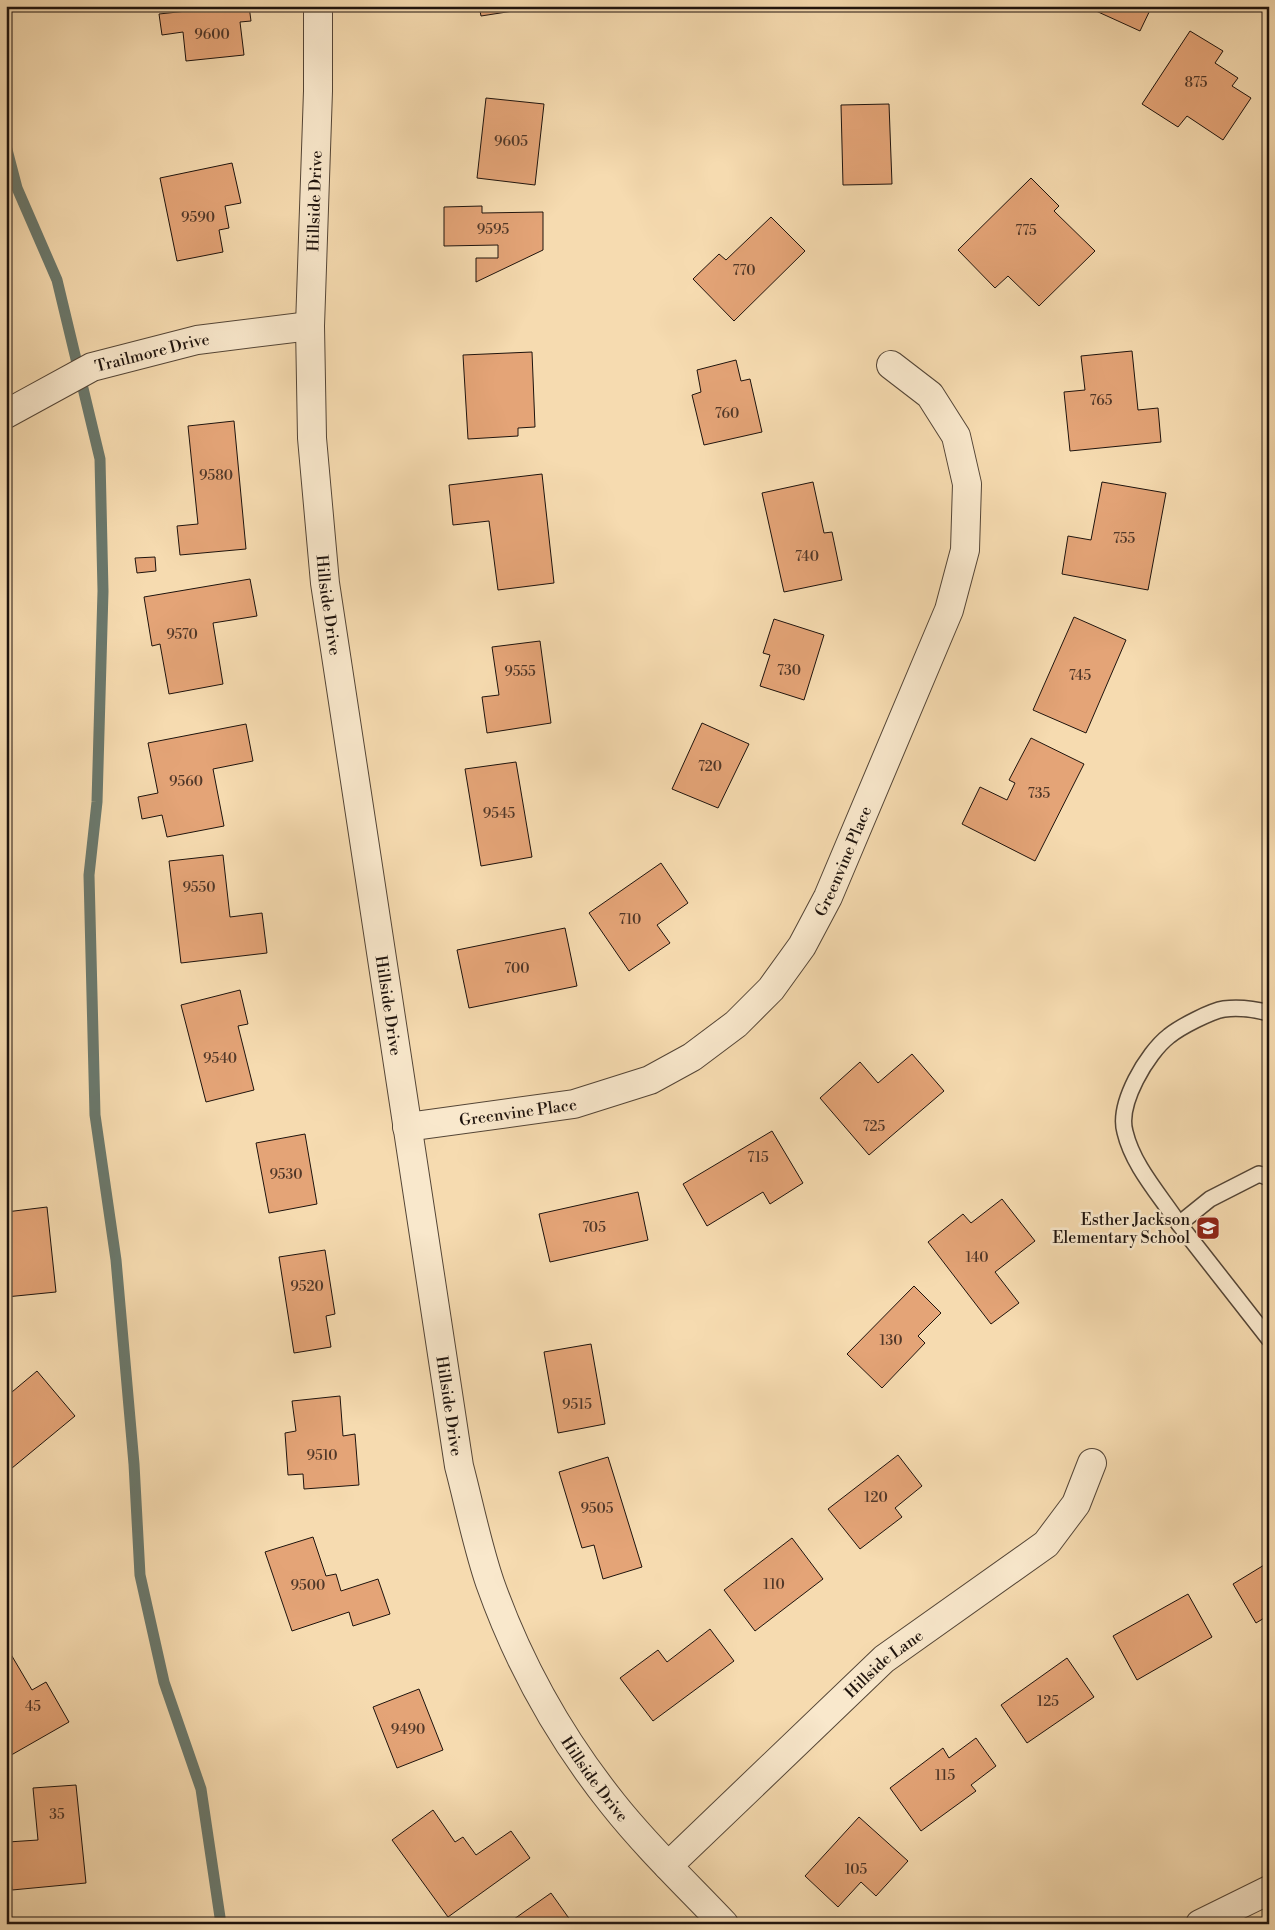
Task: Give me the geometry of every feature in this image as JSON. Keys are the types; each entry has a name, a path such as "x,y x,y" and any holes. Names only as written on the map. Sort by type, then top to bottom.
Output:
{"street":[{"name":"Hillside Drive","path":"318,6 318,91 310,326 312,438 324,583 459,1466 490,1582 521,1656 566,1739 613,1804 668,1866 724,1924"},
{"name":"Trailmore Drive","path":"6,414 92,367 197,340 310,326"},
{"name":"Greenvine Place","path":"406,1127 574,1104 650,1080 692,1057 736,1024 771,989 802,946 828,897 949,610 965,550 968,484 956,436 930,395 891,365"},
{"name":"Hillside Lane","path":"668,1866 884,1659 1046,1544 1076,1504 1092,1463"},
{"path":"1200,1924 1269,1890"}],"lane":[{"path":"1269,1013 1251,1008 1222,1009 1169,1036 1145,1064 1126,1099 1124,1131 1134,1156 1179,1224 1269,1339"},
{"path":"1179,1224 1210,1199 1259,1174 1269,1178"}],"building":[{"path":"187,6 249,6 251,21 240,22 244,55 186,61 183,32 162,35 159,14 187,11"},
{"path":"479,6 525,6 526,9 481,16"},
{"path":"1085,6 1152,6 1140,31"},
{"path":"1190,31 1223,51 1215,63 1238,78 1232,86 1251,98 1223,140 1187,116 1178,127 1142,104"},
{"path":"486,98 544,104 535,185 477,178"},
{"path":"889,104 892,184 843,185 841,105"},
{"path":"232,163 241,203 225,206 229,228 219,230 223,252 177,261 160,178"},
{"path":"1031,178 1059,206 1054,211 1095,251 1039,306 1008,276 995,288 958,250"},
{"path":"482,206 482,213 543,212 543,250 476,282 476,258 498,258 498,245 444,246 444,207"},
{"path":"771,217 805,251 734,321 693,279 719,254 726,260"},
{"path":"1132,351 1138,410 1158,408 1161,442 1070,451 1064,392 1085,390 1081,356"},
{"path":"532,352 535,427 518,428 518,436 468,439 463,355"},
{"path":"736,360 741,381 750,379 762,432 704,445 692,395 701,392 697,370"},
{"path":"234,421 246,549 180,555 177,526 198,524 188,426"},
{"path":"542,474 554,583 498,590 489,521 453,525 449,485"},
{"path":"813,482 824,533 832,532 842,580 784,592 762,493"},
{"path":"1102,482 1166,493 1148,590 1062,574 1068,536 1091,540"},
{"path":"155,557 156,571 137,573 135,558"},
{"path":"250,579 257,616 213,623 223,684 169,694 160,644 152,646 144,597"},
{"path":"1074,617 1126,640 1086,733 1033,710"},
{"path":"774,619 824,635 804,700 760,686 770,655 763,653"},
{"path":"540,641 551,723 487,733 482,697 499,695 492,647"},
{"path":"702,723 749,744 718,808 672,789"},
{"path":"246,724 253,761 213,769 224,826 167,837 162,815 142,819 138,797 158,793 148,743"},
{"path":"1031,738 1084,764 1035,861 962,824 980,787 1007,800 1015,783 1009,780"},
{"path":"516,762 532,857 481,866 465,769"},
{"path":"223,855 230,917 262,913 267,953 181,963 169,861"},
{"path":"661,863 688,903 657,925 670,943 629,971 589,913"},
{"path":"565,928 577,986 469,1008 457,950"},
{"path":"240,990 248,1024 238,1026 254,1090 206,1102 181,1005"},
{"path":"912,1054 944,1091 869,1155 820,1098 860,1062 878,1083"},
{"path":"772,1131 803,1183 770,1204 763,1192 707,1226 683,1184"},
{"path":"305,1134 317,1204 269,1213 256,1143"},
{"path":"638,1192 648,1240 550,1262 539,1214"},
{"path":"1002,1199 1035,1241 995,1272 1019,1303 991,1324 928,1242 963,1214 971,1223"},
{"path":"47,1207 56,1292 6,1297 6,1212"},
{"path":"325,1250 335,1314 326,1316 331,1347 294,1353 279,1257"},
{"path":"914,1286 941,1313 918,1336 925,1343 882,1388 847,1354"},
{"path":"591,1344 605,1424 558,1433 544,1352"},
{"path":"37,1371 75,1416 6,1473 6,1397"},
{"path":"340,1396 343,1436 355,1434 359,1485 304,1489 303,1474 288,1475 285,1433 296,1431 292,1401"},
{"path":"898,1455 922,1486 895,1508 902,1517 860,1549 828,1509"},
{"path":"608,1457 642,1567 603,1579 594,1545 582,1548 559,1472"},
{"path":"313,1537 326,1576 336,1574 341,1591 378,1579 390,1614 353,1626 349,1612 292,1631 265,1552"},
{"path":"792,1538 823,1579 755,1631 724,1590"},
{"path":"1269,1562 1269,1615 1256,1623 1233,1584"},
{"path":"1188,1594 1212,1637 1137,1680 1113,1636"},
{"path":"710,1629 734,1661 653,1721 620,1678 658,1650 667,1662"},
{"path":"6,1646 32,1690 46,1682 69,1722 6,1758"},
{"path":"1067,1658 1094,1697 1027,1743 1001,1705"},
{"path":"419,1689 443,1750 397,1768 373,1707"},
{"path":"976,1738 996,1766 971,1785 976,1791 921,1831 890,1788 943,1748 949,1758"},
{"path":"76,1785 86,1883 12,1890 8,1842 38,1840 33,1788"},
{"path":"433,1810 455,1842 463,1837 476,1855 511,1831 530,1858 448,1917 392,1840"},
{"path":"859,1817 908,1861 876,1896 861,1882 838,1907 805,1876"},
{"path":"551,1893 573,1924 507,1924"}],"waterway":[{"path":"6,146 17,188 57,280 100,459 103,591 97,802 89,875 95,1115 116,1260 134,1464 140,1575 164,1682 201,1789 221,1924"}],"place":[{"name":"Esther Jackson Elementary School","path":"1208,1228"}]}
